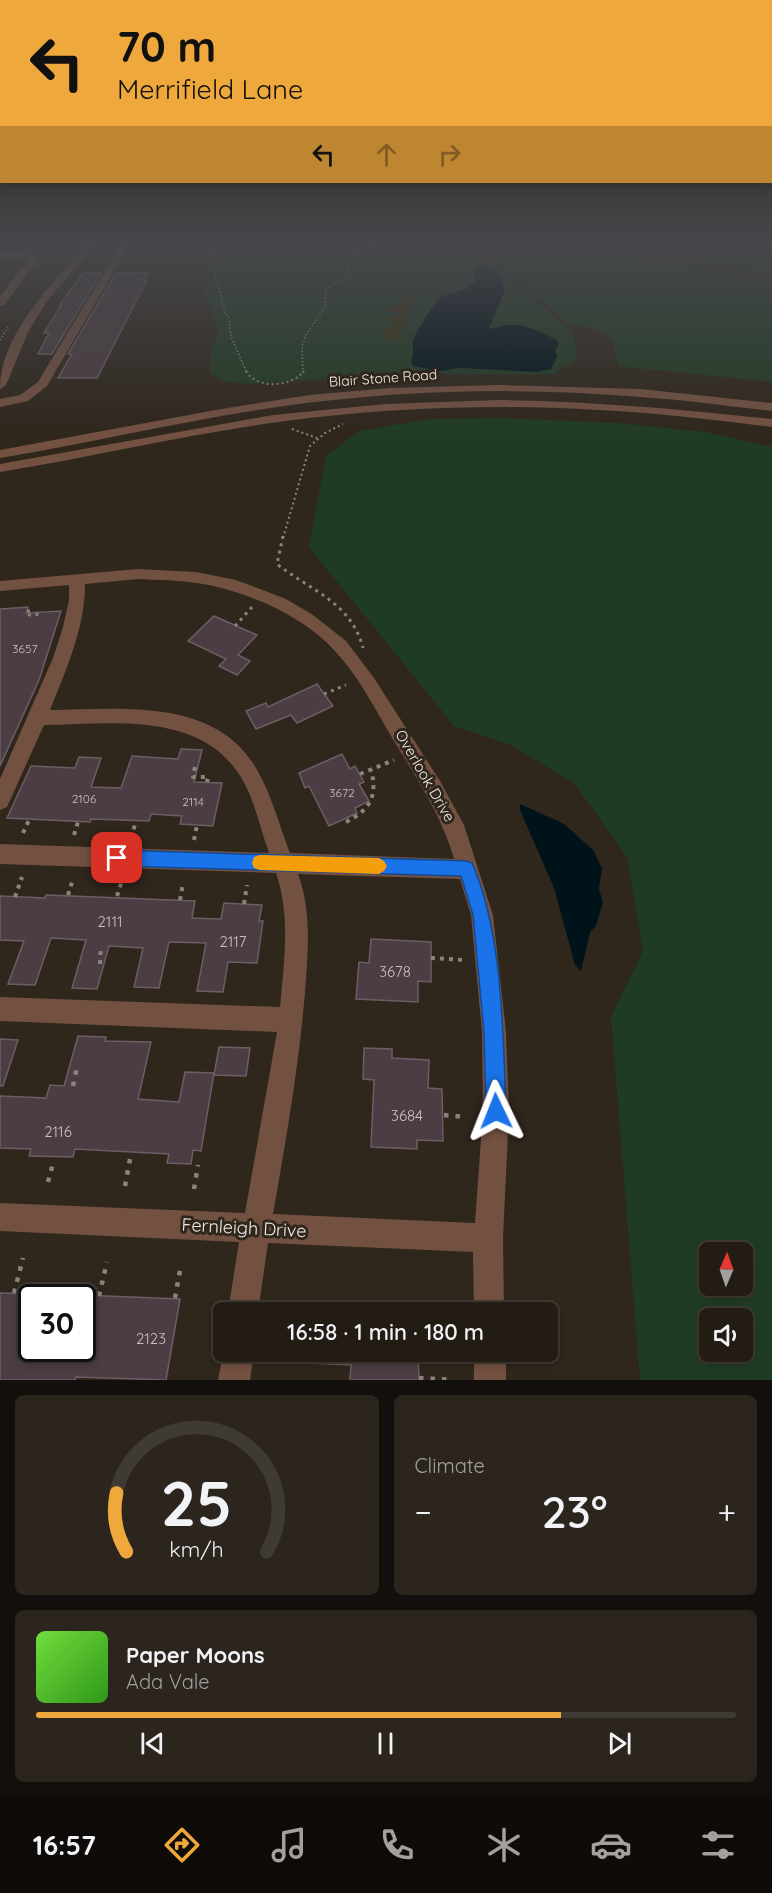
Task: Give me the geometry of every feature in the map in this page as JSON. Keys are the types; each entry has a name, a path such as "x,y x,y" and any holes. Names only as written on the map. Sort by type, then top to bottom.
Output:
{"street":[{"path":"0,385 3,371 38,308"},
{"path":"0,404 24,398 43,384 88,308"},
{"name":"Blair Stone Road","path":"0,454 221,412 354,394 466,388 558,389 642,394 772,407"},
{"name":"Blair Stone Road","path":"0,468 271,419 405,406 477,403 572,405 772,423"},
{"name":"Overlook Drive","path":"0,586 138,574 196,577 252,591 280,603 307,619 339,645 368,683 433,787 457,832 466,869 482,915 494,1032 496,1111 488,1238 489,1302"},
{"path":"0,801 37,718 67,642 79,592 77,579"},
{"path":"37,718 130,718 167,721 201,728 225,744 247,766 260,794 294,895 297,941 292,1020 276,1129 256,1228 245,1302"},
{"path":"0,854 466,869"},
{"path":"0,1009 292,1020"},
{"name":"Fernleigh Drive","path":"0,1217 488,1238"},
{"path":"234,1380 237,1362"},
{"path":"490,1362 490,1380"}],"path":[{"path":"224,308 229,317 228,334 249,376 271,384 288,382 303,374 305,369 302,346 306,335 324,308"},
{"path":"336,422 347,422 332,428 310,446 278,553 277,564 288,574 341,607 362,638 364,658"},
{"path":"297,426 288,428 317,438"},
{"path":"235,626 253,606"},
{"path":"27,611 31,611 29,615 43,614"},
{"path":"324,694 346,685"},
{"path":"360,774 394,760"},
{"path":"195,767 193,777 208,777 207,782"},
{"path":"346,822 363,814 371,804 374,783 371,770"},
{"path":"23,833 29,820"},
{"path":"131,838 136,821"},
{"path":"74,835 78,822"},
{"path":"194,840 197,825"},
{"path":"15,897 22,877"},
{"path":"68,895 73,879"},
{"path":"117,896 122,881"},
{"path":"180,900 183,883"},
{"path":"244,904 247,885"},
{"path":"100,964 101,946"},
{"path":"431,958 464,960"},
{"path":"73,1086 77,1067"},
{"path":"444,1115 466,1117"},
{"path":"125,1186 130,1159"},
{"path":"48,1182 54,1160"},
{"path":"194,1189 198,1165"},
{"path":"14,1293 23,1258"},
{"path":"99,1296 107,1262"},
{"path":"175,1298 181,1265"},
{"path":"419,1378 453,1380"}],"green space":[{"path":"210,308 545,308 572,332 578,351 574,363 563,367 555,374 408,373 251,384 224,381 210,373 210,356 219,330"},
{"path":"550,308 772,308 772,382 618,366 612,340 597,329 569,324"},
{"path":"502,418 619,423 706,432 772,447 772,1380 640,1380 611,1017 643,951 627,857 575,784 511,745 454,726 309,547 326,456 359,431 429,419"}],"sand":[{"path":"409,308 407,322 396,338 390,341 384,338 386,334 382,332 396,322 388,317 400,316 403,312 390,312 386,309"}],"water":[{"path":"431,308 497,308 489,328 520,325 539,331 559,343 555,351 557,357 551,369 537,372 460,368 439,371 413,366 411,361 414,338"},
{"path":"520,804 564,824 593,850 602,868 599,889 603,902 596,926 590,932 581,971 575,965 554,888 520,810"}],"building":[{"path":"59,308 80,308 52,354 38,354 49,333 44,333"},
{"path":"95,308 133,308 97,378 58,378 72,354 68,354"},
{"path":"28,607 26,613 61,611 39,680 0,766 0,609"},
{"path":"214,616 257,635 238,655 250,661 237,675 219,666 226,659 188,641"},
{"path":"317,684 333,706 297,723 291,715 256,729 246,711 266,703 268,707"},
{"path":"181,749 202,750 194,782 222,783 213,826 180,824 182,816 151,814 149,821 91,819 90,822 7,818 31,766 75,768 79,757 101,758 91,787 121,788 132,756 178,759"},
{"path":"342,754 350,769 355,766 364,782 359,784 369,801 355,808 357,813 329,826 309,786 305,788 299,773"},
{"path":"46,895 195,901 192,918 221,919 224,903 262,905 259,921 263,921 257,963 228,962 223,992 197,991 206,943 169,942 159,988 134,987 143,948 109,946 97,989 72,988 86,940 51,938 35,985 8,984 24,941 0,940 0,896 45,898"},
{"path":"371,939 431,942 431,982 418,981 418,1002 356,999 359,962 369,963"},
{"path":"78,1036 106,1037 105,1041 151,1042 138,1099 179,1102 185,1072 214,1073 201,1151 193,1150 191,1164 167,1163 169,1154 75,1149 73,1157 29,1156 31,1149 0,1148 0,1096 46,1098 50,1085 64,1086"},
{"path":"0,1039 18,1040 3,1086 0,1086"},
{"path":"219,1047 250,1048 246,1076 214,1075"},
{"path":"364,1048 392,1049 392,1058 429,1060 428,1088 442,1089 443,1141 417,1140 417,1149 371,1147 374,1080 363,1079"},
{"path":"0,1293 18,1294 18,1362 96,1362 96,1296 180,1299 166,1380 76,1377 75,1380 0,1380"},
{"path":"418,1362 419,1380 350,1380 351,1365 309,1363"}],"slow traffic":[{"path":"260,863 379,866"}],"route":[{"path":"117,858 466,869 482,915 494,1032 496,1111"}]}
